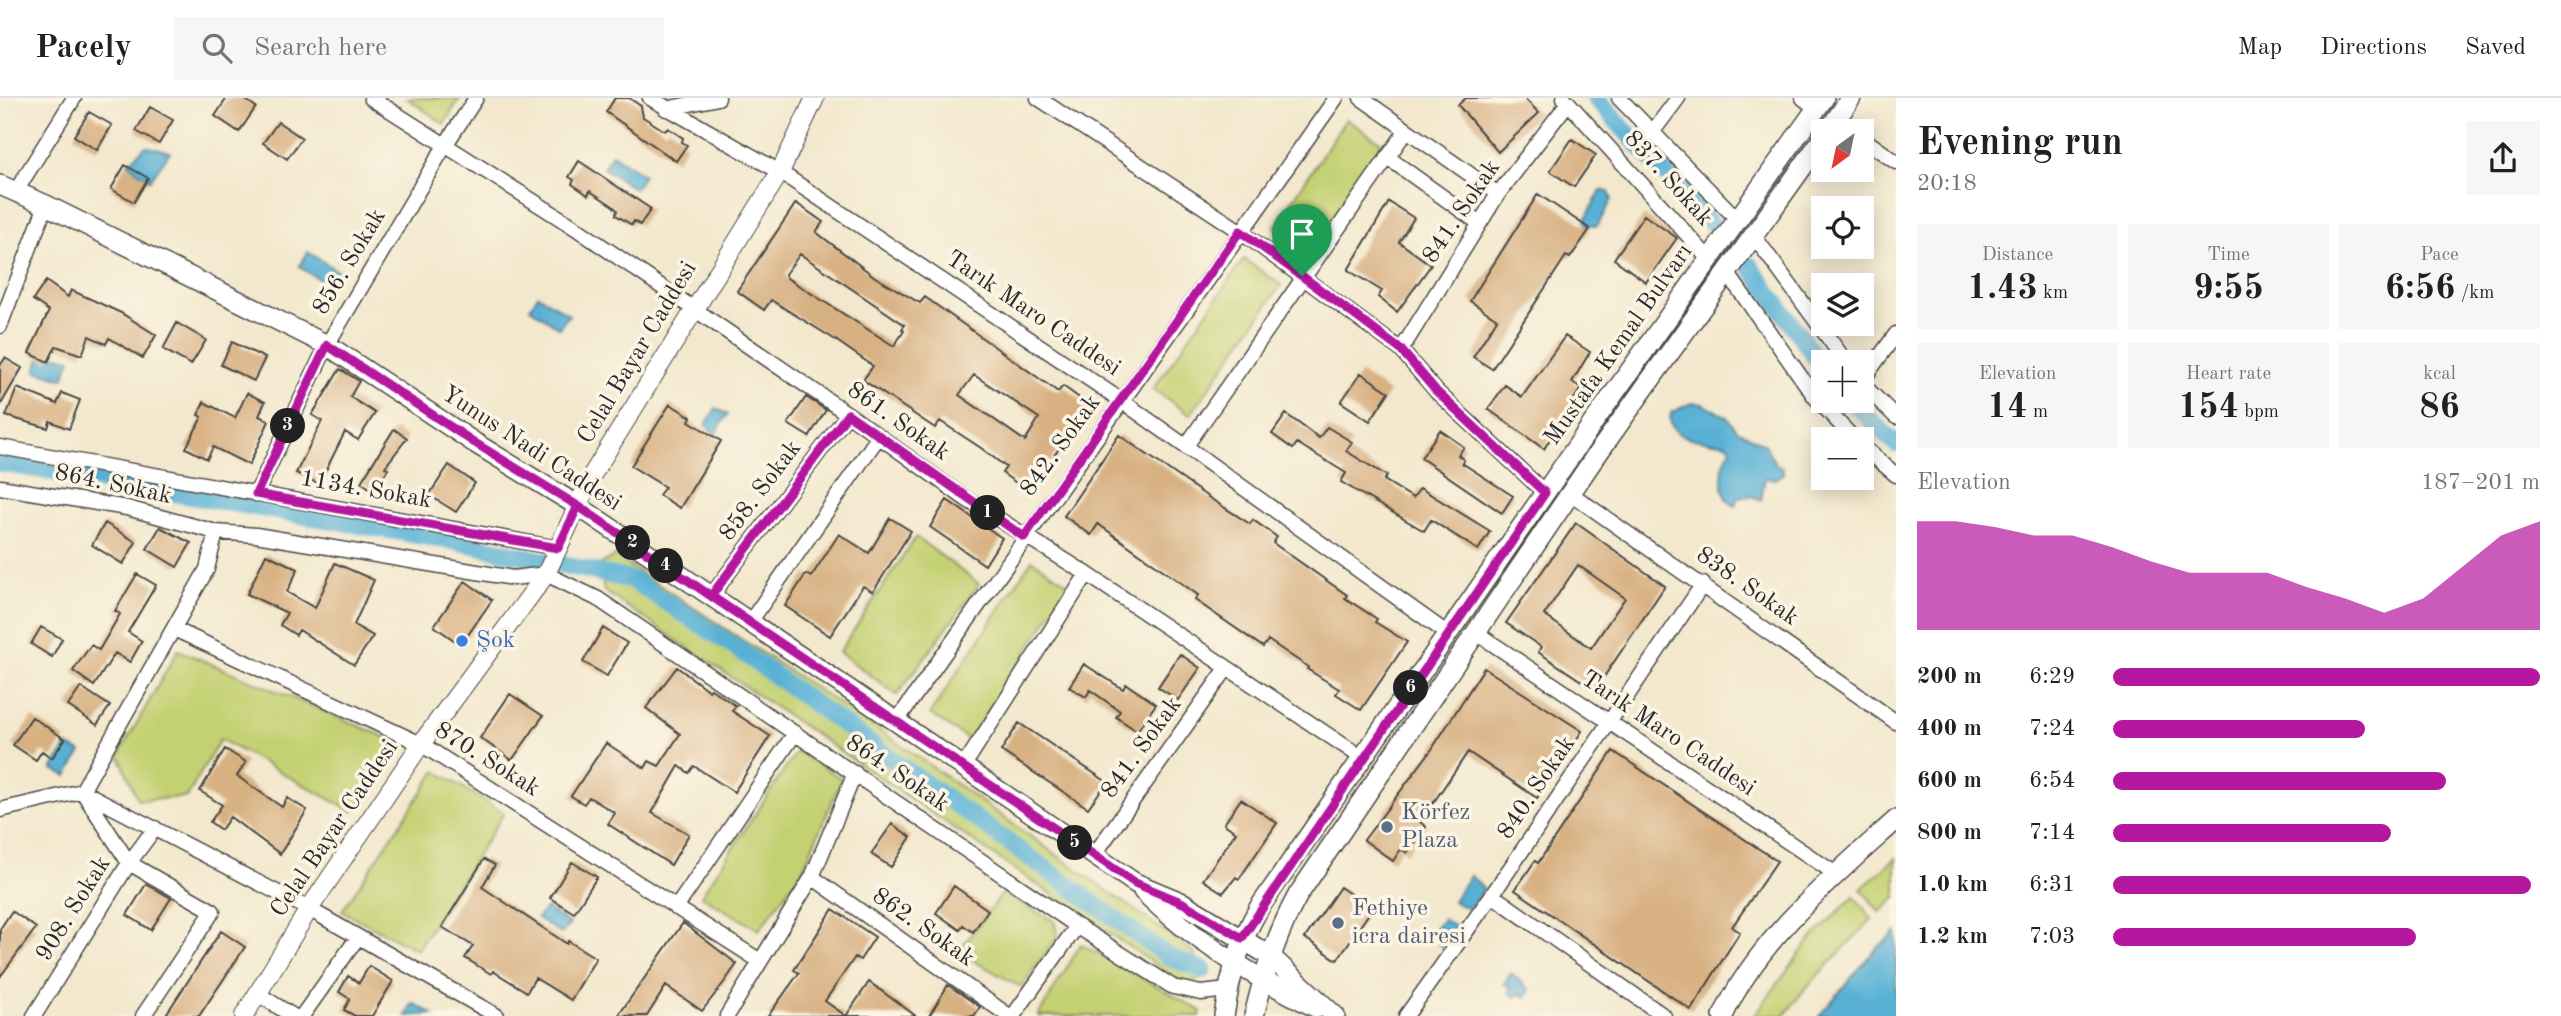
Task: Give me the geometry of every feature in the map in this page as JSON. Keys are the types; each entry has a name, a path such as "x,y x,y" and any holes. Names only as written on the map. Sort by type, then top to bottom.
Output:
{"main road":[{"path":"1836,119 1851,98"},
{"name":"Mustafa Kemal Bulvarı","path":"1224,1016 1233,964 1242,938 1545,493 1710,260 1814,102"},
{"name":"Mustafa Kemal Bulvarı","path":"1254,1016 1282,923 1298,895 1570,493 1811,155"},
{"name":"Yunus Nadi Caddesi","path":"5,186 327,345 475,443 578,506 1135,883 1172,919 1233,964 1263,982 1334,1016"},
{"path":"1723,1016 1738,989 1806,902 1896,820"},
{"name":"Yunus Nadi Caddesi","path":"1135,883 1183,903 1242,938 1270,957 1334,1016"}],"street":[{"path":"5,186 74,98"},
{"name":"861. Sokak","path":"370,98 574,227 1024,537 1087,574 1364,760"},
{"name":"856. Sokak","path":"256,494 327,345 476,98"},
{"name":"Tarık Maro Caddesi","path":"650,98 780,172 1122,401 1448,634"},
{"path":"666,109 718,98"},
{"name":"Celal Bayar Caddesi","path":"244,1016 309,909 421,744 546,573 592,475 780,172 815,98"},
{"path":"1038,98 1240,231 1401,350 1437,392 1545,493"},
{"name":"842. Sokak","path":"897,722 1024,537 1336,98"},
{"path":"1361,98 1498,194"},
{"name":"837. Sokak","path":"1619,98 1651,134 1737,219"},
{"path":"1651,134 1678,98"},
{"name":"837. Sokak","path":"1566,100 1710,260"},
{"name":"841. Sokak","path":"1401,350 1498,194 1566,100"},
{"path":"1186,446 1302,276 1406,131"},
{"path":"1874,147 1896,163"},
{"path":"1387,158 1479,223"},
{"path":"0,326 46,205"},
{"path":"1754,236 1837,350"},
{"path":"1728,274 1815,397 1843,427"},
{"path":"1874,365 1896,334"},
{"path":"1874,394 1896,417"},
{"name":"858. Sokak","path":"711,596 848,414"},
{"path":"750,622 879,436"},
{"name":"1134. Sokak","path":"0,447 557,549"},
{"path":"1874,456 1896,475"},
{"name":"864. Sokak","path":"0,487 127,508 216,532 256,535 513,578 546,573 598,599 1077,926 1173,986 1201,993 1228,990"},
{"name":"838. Sokak","path":"1570,493 1896,722"},
{"path":"82,791 207,569 216,532"},
{"path":"963,767 1087,574"},
{"name":"840. Sokak","path":"1406,1016 1493,895 1703,584"},
{"name":"870. Sokak","path":"174,629 421,744 760,961"},
{"name":"Tarık Maro Caddesi","path":"1475,632 1836,874"},
{"name":"841. Sokak","path":"1094,855 1227,668"},
{"path":"676,908 795,733"},
{"path":"727,1016 812,877 855,773"},
{"path":"82,791 129,863 213,911 143,1016"},
{"path":"0,810 82,791 309,909 497,1016"},
{"name":"908. Sokak","path":"34,1016 129,863 155,828"},
{"name":"862. Sokak","path":"812,877 1011,1016"},
{"path":"1493,895 1664,1016"},
{"path":"1011,1016 1077,926"},
{"path":"302,1016 358,937"},
{"path":"258,994 293,1016"}],"green space":[{"path":"407,98 460,98 444,124"},
{"path":"1346,119 1382,143 1312,251 1275,227"},
{"path":"1244,259 1281,285 1190,415 1153,389"},
{"path":"916,537 979,584 897,695 839,652"},
{"path":"615,556 894,740 1194,952 1200,979 1184,984 604,591 599,565"},
{"path":"1032,560 1070,585 969,740 930,714"},
{"path":"178,650 402,744 353,812 220,739 187,797 138,800 119,755"},
{"path":"797,751 842,779 802,871 759,930 701,896"},
{"path":"436,771 504,813 417,950 342,911"},
{"path":"1896,858 1896,898 1880,912 1861,889"},
{"path":"1003,893 1054,921 1058,936 1021,987 958,952"},
{"path":"1854,896 1872,919 1804,990 1784,1016 1754,1016 1809,941"},
{"path":"1081,944 1201,1011 1200,1016 1038,1016"}],"water":[{"path":"146,146 170,152 150,180 128,164"},
{"path":"612,154 644,175 635,189 603,168"},
{"path":"1601,190 1609,192 1612,200 1597,226 1587,226 1585,220"},
{"path":"308,252 338,271 329,285 299,267"},
{"path":"538,295 569,315 559,328 530,308"},
{"path":"58,356 71,359 63,379 36,371 39,360"},
{"path":"1691,403 1702,404 1726,416 1737,430 1764,444 1775,463 1783,468 1783,474 1776,479 1765,478 1761,500 1752,496 1738,497 1735,506 1729,502 1722,482 1723,468 1731,449 1727,444 1690,438 1675,430 1671,423 1671,413"},
{"path":"716,408 728,414 715,434 706,425"},
{"path":"67,745 81,752 67,776 52,769"},
{"path":"1470,875 1484,889 1468,909 1453,901"},
{"path":"546,908 570,924 561,934 537,918"},
{"path":"1443,919 1457,928 1444,948 1435,940 1441,932 1436,927"},
{"path":"1896,932 1896,1016 1819,1016 1877,948"},
{"path":"1511,973 1530,990 1526,997 1519,994 1515,997 1509,992 1511,988 1504,984"},
{"path":"412,1003 433,1014 406,1016"}],"building":[{"path":"227,98 243,98 256,107 239,132 215,116"},
{"path":"615,98 629,98 641,106 643,117 665,131 668,128 683,138 682,142 687,145 676,161 606,112"},
{"path":"1466,98 1524,98 1539,113 1498,152 1458,105"},
{"path":"150,107 173,120 159,144 136,131"},
{"path":"89,112 112,125 97,150 74,136"},
{"path":"278,122 302,138 287,159 263,143"},
{"path":"1572,139 1596,155 1574,187 1550,171"},
{"path":"579,161 651,209 640,225 634,221 632,225 616,215 617,210 613,206 590,191 588,195 572,184 574,180 569,177"},
{"path":"125,165 148,178 134,202 111,189"},
{"path":"1538,194 1590,229 1570,258 1566,256 1492,369 1473,357 1497,319 1470,301"},
{"path":"1389,202 1414,218 1399,242 1431,265 1397,312 1378,297 1382,291 1348,270"},
{"path":"796,203 823,222 816,232 875,277 920,303 925,297 1058,392 1063,386 1089,405 1029,492 1002,473 1006,467 981,448 940,421 935,428 863,380 873,366 834,339 771,300 764,310 737,291","holes":["800,254 905,325 894,346 787,278 785,274","974,375 1039,418 1025,441 959,395"]},
{"path":"1644,215 1677,238 1646,282 1614,259"},
{"path":"46,281 68,297 71,290 121,313 156,335 143,358 109,338 106,344 89,336 82,355 56,346 48,362 29,353 49,311 33,300"},
{"path":"177,323 206,340 191,365 163,349"},
{"path":"1565,336 1590,352 1572,382 1581,388 1544,449 1488,409 1505,385 1522,397"},
{"path":"232,342 265,358 254,381 221,365"},
{"path":"5,358 22,368 0,406 0,366"},
{"path":"340,369 359,381 350,397 375,413 358,440 345,432 319,484 296,473 322,421 312,415"},
{"path":"1361,373 1389,392 1370,421 1341,402"},
{"path":"17,388 57,404 62,393 80,400 69,429 50,421 48,428 6,416"},
{"path":"247,393 265,402 259,416 269,421 249,465 213,447 207,459 186,448 202,417 198,415 204,402 235,418"},
{"path":"806,397 826,410 809,437 788,424"},
{"path":"670,404 691,417 689,421 721,441 680,508 659,495 665,487 631,466"},
{"path":"1286,414 1319,438 1327,427 1352,442 1346,451 1387,476 1384,480 1413,498 1420,488 1490,531 1478,550 1431,520 1424,531 1341,482 1346,473 1297,443 1293,449 1272,434"},
{"path":"394,429 407,438 385,467 388,469 374,491 361,482"},
{"path":"1440,430 1464,447 1458,455 1464,460 1462,463 1513,496 1502,513 1421,458"},
{"path":"1119,435 1208,497 1250,524 1253,520 1277,537 1273,543 1347,595 1345,598 1377,619 1375,622 1407,642 1361,710 1336,694 1339,689 1268,640 1263,647 1195,600 1198,595 1098,524 1091,535 1064,516"},
{"path":"449,465 475,483 456,512 429,495"},
{"path":"947,500 1002,538 985,565 930,527"},
{"path":"890,518 911,531 873,592 863,586 830,636 785,606 806,574 811,577 839,534 869,553"},
{"path":"105,523 136,542 123,564 92,545"},
{"path":"1576,523 1665,586 1595,690 1538,652 1541,647 1506,623","holes":["1578,565 1625,598 1591,648 1544,615"]},
{"path":"160,527 191,543 177,567 147,549"},
{"path":"266,554 298,569 287,592 315,608 335,563 374,580 354,625 373,636 354,665 299,630 296,635 280,625 287,613 247,594"},
{"path":"137,574 156,585 128,632 142,641 130,662 115,653 94,686 73,671 91,645 99,650 120,614 115,611"},
{"path":"465,581 492,600 461,645 434,626"},
{"path":"41,627 62,639 52,657 31,644"},
{"path":"603,628 627,643 607,676 583,662"},
{"path":"1180,654 1200,668 1178,700 1158,687"},
{"path":"1084,664 1123,689 1126,684 1156,704 1137,731 1116,717 1120,711 1090,690 1086,697 1069,687"},
{"path":"677,667 709,691 711,689 736,706 732,711 770,736 734,792 694,766 689,773 679,766 652,813 689,834 671,865 608,824 615,813 589,797 584,804 571,796 606,743 645,768 649,761 659,766 680,734 646,708"},
{"path":"1484,668 1582,731 1537,798 1468,752 1420,822 1426,827 1407,853 1401,849 1393,861 1364,840 1432,749"},
{"path":"81,687 110,706 97,725 68,706"},
{"path":"510,694 543,716 512,760 480,738"},
{"path":"32,717 65,739 52,758 42,751 36,760 13,745"},
{"path":"1019,723 1107,782 1088,808 1001,751"},
{"path":"225,749 246,762 237,776 282,807 287,798 307,810 280,854 230,817 221,830 210,822 222,805 200,791"},
{"path":"1613,751 1777,861 1732,927 1740,932 1691,1010 1515,890 1535,861 1538,863"},
{"path":"1241,799 1277,823 1239,879 1236,877 1223,893 1203,880 1236,832 1224,824"},
{"path":"892,824 911,837 891,867 871,854"},
{"path":"484,859 495,865 482,887 567,944 568,941 596,958 571,1000 535,978 527,992 493,971 491,974 465,958 473,946 442,927"},
{"path":"572,862 597,877 574,913 550,898"},
{"path":"146,884 171,898 151,930 127,915"},
{"path":"954,886 988,910 973,932 963,925 960,930 936,913"},
{"name":"Fethiye icra dairesi","path":"1340,887 1372,909 1337,960 1305,938"},
{"path":"833,909 875,937 860,960 855,957 825,1001 846,1016 768,1016 799,973 794,970"},
{"path":"12,911 36,928 0,977 0,929"},
{"path":"683,923 737,964 702,1011 666,986 647,1016 618,1016"},
{"path":"221,931 245,947 199,1016 165,1016"},
{"path":"369,966 393,981 372,1016 355,1016 344,1010 350,999 339,992 348,976 359,983"},
{"path":"869,982 916,1016 846,1016"},
{"path":"948,985 980,1007 974,1016 929,1016"}],"waterway":[{"path":"1595,98 1711,223"},
{"path":"1750,266 1811,351"},
{"path":"1864,413 1896,444"},
{"path":"0,463 469,544 632,580 732,645 1169,957 1203,970"}],"place":[{"name":"Şok","path":"462,641"},
{"name":"Körfez Plaza","path":"1387,827"},
{"name":"Fethiye icra dairesi","path":"1338,923"}],"route":[{"path":"1302,276 1240,231 1024,537 848,414 711,596 578,506 558,548 256,494 327,345 475,443 578,506 1135,883 1183,903 1242,938 1259,908 1364,760 1545,493 1437,392 1401,350 1302,276"}]}
